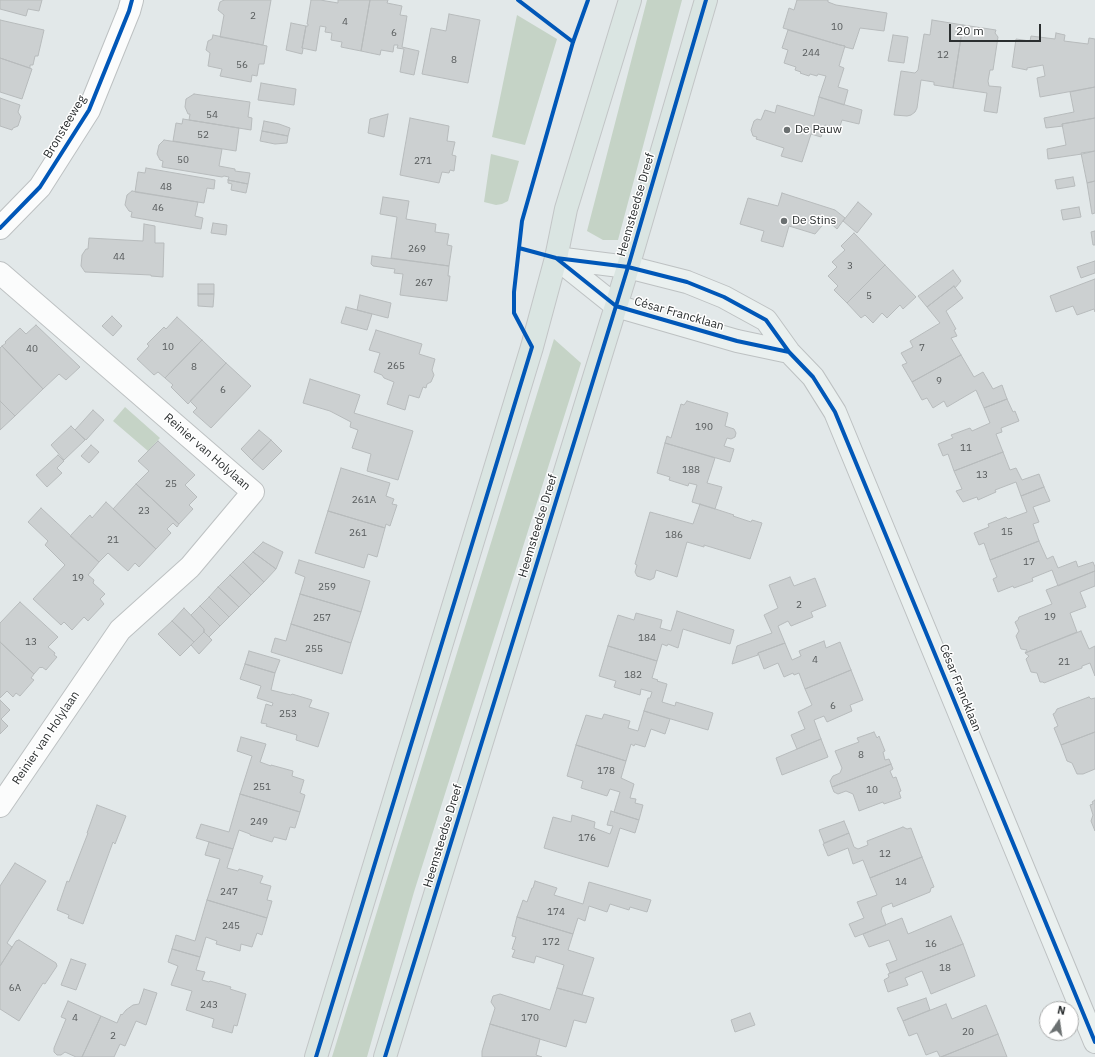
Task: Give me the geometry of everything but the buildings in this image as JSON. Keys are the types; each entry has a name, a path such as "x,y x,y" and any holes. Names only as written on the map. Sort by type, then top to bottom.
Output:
{"main road":[{"path":"316,1057 532,348 556,258 566,209 630,0"},
{"name":"Heemsteedse Dreef","path":"385,1057 628,267 706,0"},
{"name":"César Francklaan","path":"556,258 628,267 687,282 724,296 766,320 789,352 813,377 835,412 1095,1042"},
{"name":"César Francklaan","path":"556,258 616,306 737,341 789,352"}],"street":[{"name":"Bronsteeweg","path":"0,228 40,187 89,110 129,11 132,0"},
{"name":"Reinier van Holylaan","path":"0,273 253,492 190,567 120,630 0,806"}],"green space":[{"path":"647,0 682,0 618,240 603,240 587,231"},
{"path":"517,15 557,39 525,145 492,137"},
{"path":"491,154 519,161 508,201 496,205 484,202"},
{"path":"554,339 581,363 414,892 367,1057 332,1057"},
{"path":"125,407 160,438 148,451 113,421"}],"cycle path":[{"path":"0,228 40,187 89,110 129,11 132,0"},
{"path":"518,0 573,42"},
{"path":"316,1057 532,347 514,313 514,292 522,221 573,42 588,0"},
{"path":"385,1057 628,267 706,0"},
{"path":"519,248 556,258 628,267 687,282 724,297 766,320 789,352 813,377 835,412 1095,1042"},
{"path":"556,258 616,306 737,341 789,352"}],"place":[{"name":"De Pauw","path":"787,130"},
{"name":"De Stins","path":"784,221"}]}
